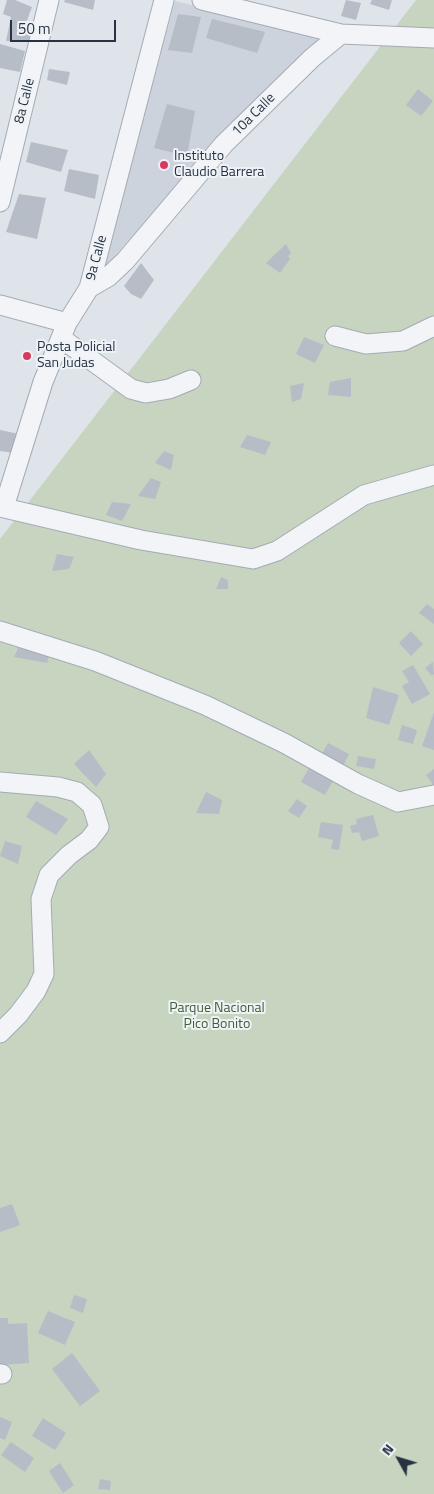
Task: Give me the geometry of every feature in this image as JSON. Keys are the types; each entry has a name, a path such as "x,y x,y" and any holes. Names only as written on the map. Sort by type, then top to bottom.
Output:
{"street":[{"name":"8a Calle","path":"0,202 49,0"},
{"name":"9a Calle","path":"2,507 43,382 64,330 89,288 164,0"},
{"path":"202,0 341,34 434,38"},
{"name":"10a Calle","path":"89,288 108,277 125,261 224,144 312,58 341,34"},
{"path":"0,306 64,330 131,389 146,393 169,389 192,380"},
{"path":"335,336 366,344 403,341 434,326"},
{"path":"2,507 141,540 253,560 277,551 364,495 434,475"},
{"path":"0,631 95,661 205,705 284,743 358,784 398,802 434,795"},
{"path":"0,782 58,787 76,792 92,806 99,827 89,840 69,855 49,875 41,899 44,974 36,991 18,1015 0,1033"}],"shaded area":[{"name":"Instituto Claudio Barrera","path":"175,1 329,38 231,127 103,269"}],"green space":[{"name":"Parque Nacional Pico Bonito","path":"416,0 434,0 434,1494 0,1494 0,539"}],"building":[{"path":"7,0 15,0 32,7 26,23 30,25 29,42 6,41 11,17 3,14"},
{"path":"65,0 95,0 93,10 64,2"},
{"path":"346,0 361,3 356,20 341,16"},
{"path":"372,0 392,0 389,10 370,4"},
{"path":"178,14 201,17 192,53 168,50"},
{"path":"212,19 265,32 257,53 206,38"},
{"path":"0,44 25,51 20,72 0,68"},
{"path":"49,69 70,72 67,85 47,80"},
{"path":"418,89 433,101 421,116 406,105"},
{"path":"167,104 195,111 187,156 154,148"},
{"path":"31,142 68,150 61,172 26,162"},
{"path":"69,169 99,175 95,199 64,191"},
{"path":"19,194 46,198 37,239 6,232"},
{"path":"286,244 291,253 288,256 290,259 280,273 266,263"},
{"path":"141,263 154,280 141,299 131,294 124,286"},
{"path":"304,337 324,345 315,363 296,354"},
{"path":"351,378 351,397 328,395 330,382"},
{"path":"304,383 301,399 292,402 290,386"},
{"path":"0,430 24,435 14,453 0,451"},
{"path":"247,435 271,442 265,455 240,447"},
{"path":"164,451 174,455 171,470 155,463"},
{"path":"151,478 161,482 155,499 138,496"},
{"path":"112,502 131,504 122,521 106,515"},
{"path":"57,554 74,557 69,569 52,571"},
{"path":"221,577 228,580 228,589 216,589"},
{"path":"427,604 434,609 434,624 419,613"},
{"path":"411,631 423,644 411,656 399,643"},
{"path":"21,642 50,652 47,663 14,657"},
{"path":"433,662 434,674 432,676 425,668"},
{"path":"413,665 430,694 412,704 402,686 409,682 402,671"},
{"path":"373,687 399,695 389,725 366,718"},
{"path":"434,712 434,750 422,746"},
{"path":"402,725 417,730 413,744 398,740"},
{"path":"328,743 349,754 342,769 320,757"},
{"path":"89,750 106,774 96,787 74,764"},
{"path":"358,756 376,759 374,769 356,766"},
{"path":"310,766 334,779 325,795 301,782"},
{"path":"434,769 434,786 426,775"},
{"path":"206,792 222,800 219,814 196,813"},
{"path":"297,799 307,806 299,818 288,811"},
{"path":"36,801 68,819 56,835 26,817"},
{"path":"373,815 379,836 362,841 359,832 352,833 350,826 357,824 356,819"},
{"path":"321,822 343,825 339,850 331,849 333,840 318,837"},
{"path":"5,841 22,846 18,864 0,856"},
{"path":"12,1204 20,1225 0,1232 0,1208"},
{"path":"74,1295 87,1299 83,1313 70,1308"},
{"path":"48,1311 75,1322 65,1345 38,1333"},
{"path":"0,1318 8,1318 8,1324 27,1323 29,1363 0,1365"},
{"path":"72,1353 100,1391 80,1406 52,1369"},
{"path":"0,1417 12,1422 5,1440 0,1438"},
{"path":"43,1418 66,1433 55,1450 32,1436"},
{"path":"11,1442 34,1458 25,1472 1,1455"},
{"path":"60,1463 74,1485 63,1493 49,1471"},
{"path":"100,1479 111,1481 110,1490 98,1489"}],"place":[{"name":"Instituto Claudio Barrera","path":"164,165"},
{"name":"Posta Policial San Judas","path":"27,356"}]}
